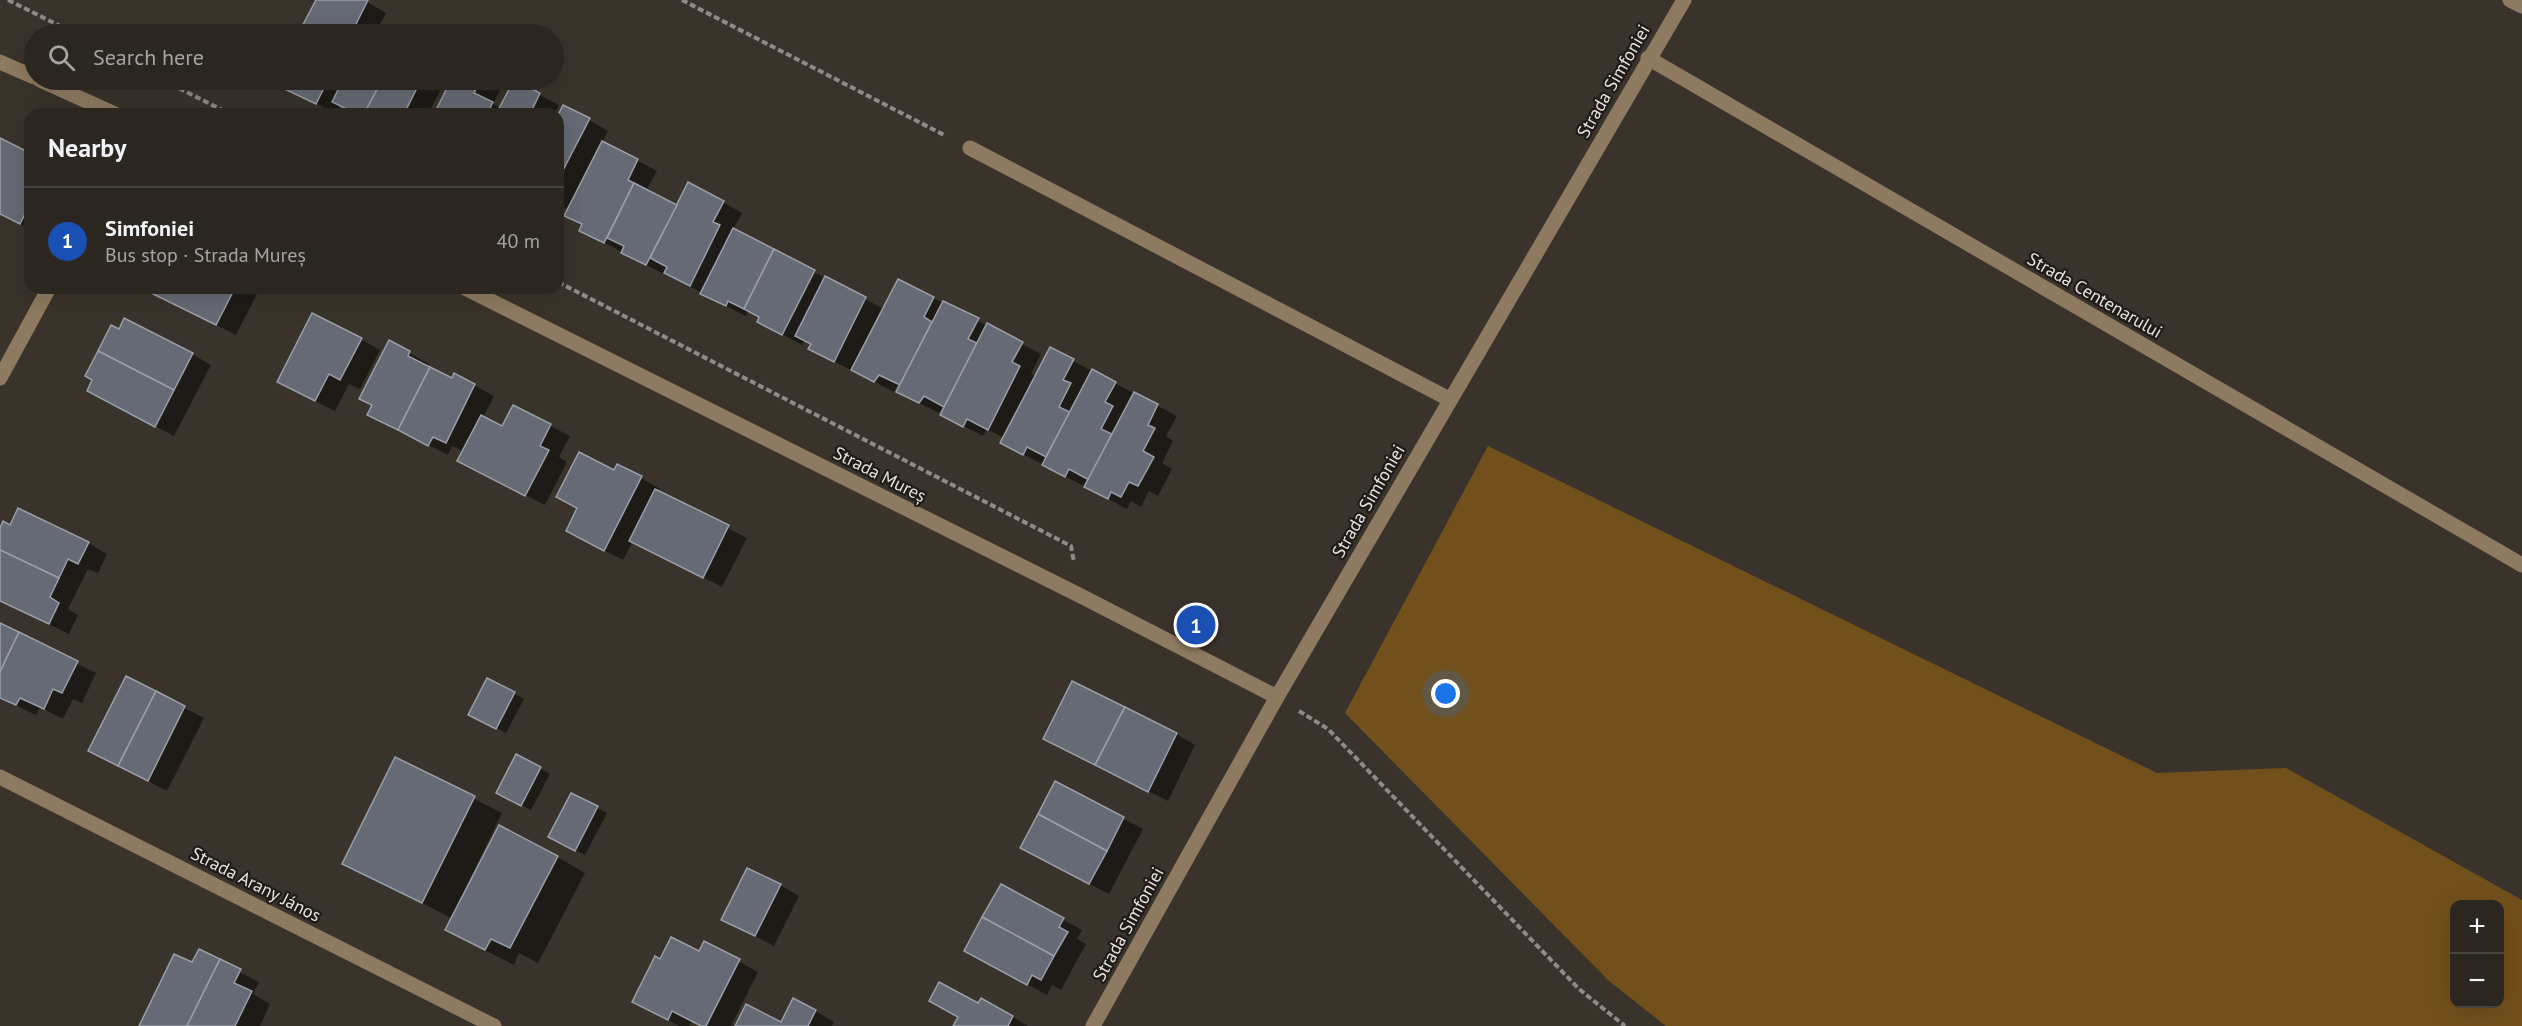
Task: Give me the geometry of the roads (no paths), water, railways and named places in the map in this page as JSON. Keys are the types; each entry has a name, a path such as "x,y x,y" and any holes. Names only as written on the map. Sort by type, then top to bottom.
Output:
{"street":[{"name":"Strada Simfoniei","path":"1093,1026 1277,697 1683,0"},
{"path":"2510,0 2522,6"},
{"name":"Strada Centenarului","path":"1648,58 2522,565"},
{"path":"0,62 24,73"},
{"path":"62,90 102,108"},
{"path":"970,148 1449,399"},
{"path":"0,378 46,294"},
{"name":"Strada Mureș","path":"477,294 1079,595 1277,697"},
{"name":"Strada Arany János","path":"0,777 494,1026"}],"place":[{"name":"Simfoniei","path":"1196,625"}]}
